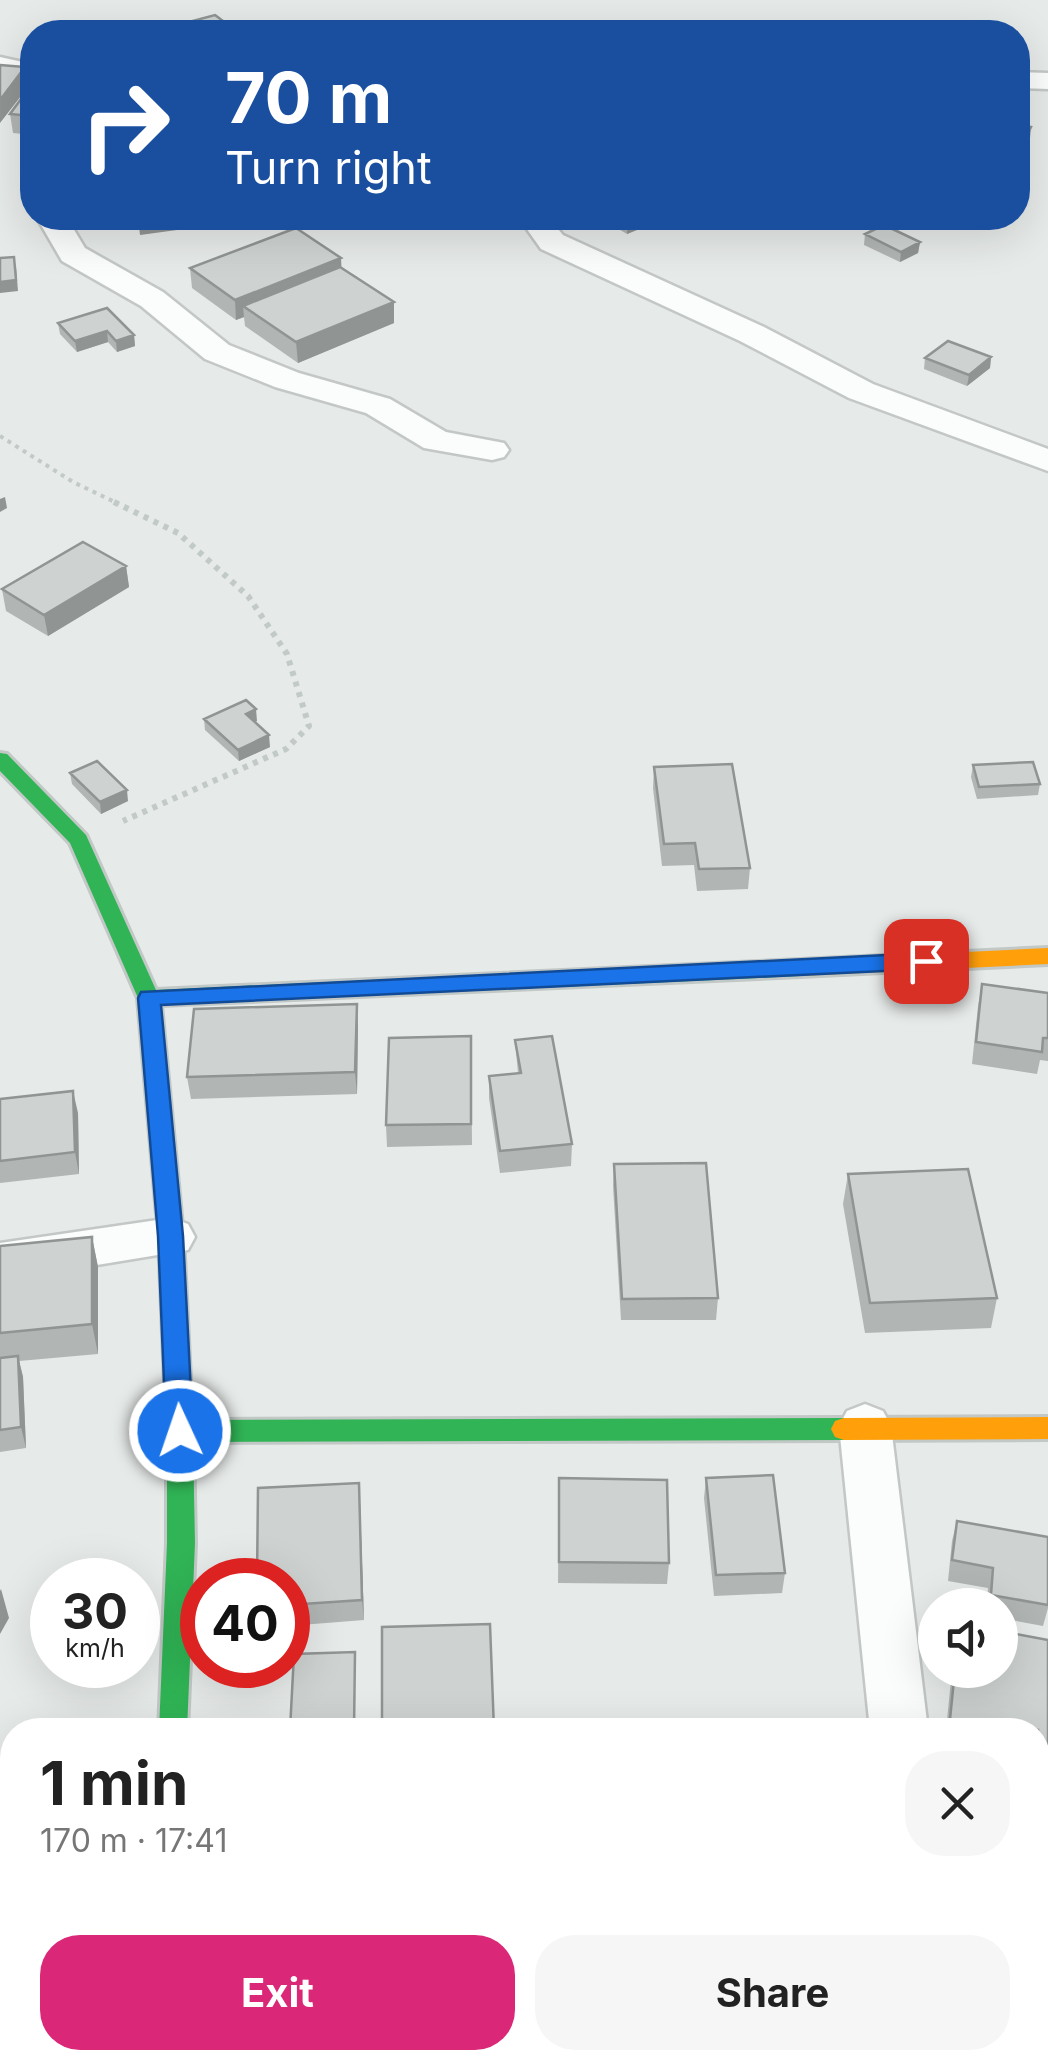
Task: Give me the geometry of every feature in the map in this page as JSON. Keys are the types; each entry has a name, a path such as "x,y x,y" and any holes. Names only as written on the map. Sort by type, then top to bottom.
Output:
{"street":[{"path":"59,230 73,254 152,299 217,352 286,380 378,406 436,441 492,450"},
{"path":"543,230 552,242 752,334 861,392 1048,461"},
{"path":"0,759 79,840 149,998 170,1236 180,1431 182,1543 174,1718"},
{"path":"149,998 1048,956"},
{"path":"0,1262 170,1236"},
{"path":"865,1426 898,1718"},
{"path":"180,1431 1048,1428"}],"path":[{"path":"0,436 73,482 178,533 248,596 287,654 309,726 286,750 79,840"}],"building":[{"path":"215,15 222,20 196,20"},
{"path":"0,65 20,67 20,74 0,100"},
{"path":"20,100 20,115 10,114"},
{"path":"291,230 299,230 341,258 235,300 190,268"},
{"path":"895,230 920,242 901,252 865,234"},
{"path":"14,257 16,280 0,282 0,258"},
{"path":"340,267 394,302 296,342 243,306"},
{"path":"107,308 134,335 116,341 107,331 75,341 58,323"},
{"path":"948,341 991,357 969,375 925,358"},
{"path":"83,542 126,566 44,615 2,589"},
{"path":"246,700 256,709 246,714 269,735 238,750 204,719"},
{"path":"97,761 127,790 100,802 70,773"},
{"path":"1033,762 1040,784 979,787 973,765"},
{"path":"732,764 750,868 699,869 695,843 664,844 654,767"},
{"path":"982,984 1048,993 1048,1038 1043,1038 1042,1052 976,1042"},
{"path":"357,1004 355,1072 187,1077 194,1009"},
{"path":"471,1036 471,1124 386,1125 389,1038"},
{"path":"552,1036 572,1144 500,1151 489,1076 521,1073 515,1040"},
{"path":"73,1091 75,1152 0,1161 0,1099"},
{"path":"706,1163 718,1298 622,1299 614,1164"},
{"path":"968,1169 997,1298 870,1303 848,1174"},
{"path":"92,1237 92,1324 0,1333 0,1246"},
{"path":"18,1356 21,1427 0,1430 0,1358"},
{"path":"773,1475 785,1573 716,1575 706,1478"},
{"path":"559,1478 667,1480 669,1563 559,1562"},
{"path":"359,1483 362,1600 310,1604 310,1558 257,1558 258,1488"},
{"path":"957,1521 1048,1537 1048,1605 1018,1600 1018,1588 992,1588 993,1568 952,1560"},
{"path":"490,1624 494,1718 382,1718 382,1627"},
{"path":"1018,1634 1048,1640 1048,1718 950,1718 953,1688 1018,1688"},
{"path":"355,1652 354,1718 291,1718 292,1688 310,1688 310,1653"}],"traffic: fast":[{"path":"0,759 79,840 149,998 171,1237 180,1431 181,1543 174,1718"},
{"path":"149,998 800,968"},
{"path":"180,1431 844,1429"}],"traffic: slow":[{"path":"800,968 1048,956"},
{"path":"844,1429 1048,1428"}],"route":[{"path":"180,1431 170,1236 149,998 926,961"}]}
